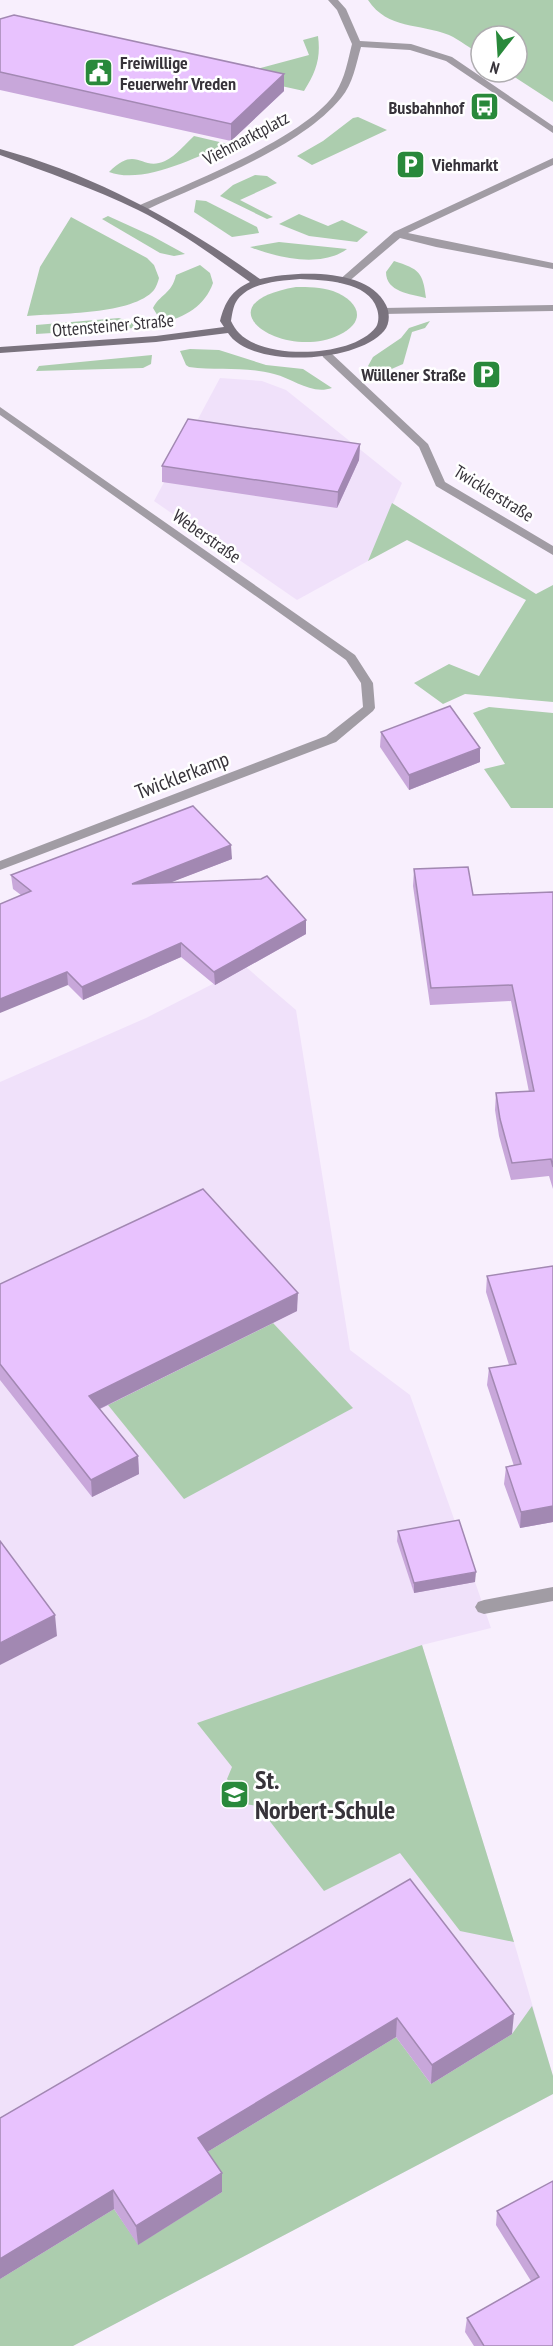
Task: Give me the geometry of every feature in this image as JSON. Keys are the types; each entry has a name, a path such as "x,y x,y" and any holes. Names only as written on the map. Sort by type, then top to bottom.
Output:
{"street":[{"path":"333,0 341,9 357,44 411,47 449,59 553,130"},
{"name":"Viehmarktplatz","path":"142,208 252,155 302,127 339,94 357,44"},
{"path":"0,152 68,176 142,208 202,243 258,283"},
{"path":"343,281 398,234 553,161"},
{"path":"398,234 436,244 553,266"},
{"path":"300,276 343,281 370,293 379,302 383,311 382,325 372,338 353,348 327,355 280,354 258,349 241,340 230,330 225,319 226,309 232,299 243,290 258,283 300,276"},
{"path":"383,311 553,309"},
{"name":"Ottensteiner Straße","path":"0,350 145,340 230,330"},
{"name":"Twicklerstraße","path":"327,355 424,446 440,484 553,551"},
{"name":"Weberstraße","path":"0,410 351,658 367,683 369,708"},
{"name":"Twicklerkamp","path":"0,866 331,739 369,708"},
{"path":"484,1607 553,1594"}],"shaded area":[{"path":"220,378 262,381 286,390 402,483 368,561 297,600 154,501"},
{"name":"St. Norbert-Schule","path":"246,967 296,1010 350,1350 410,1395 458,1530 398,1541 414,1593 475,1582 491,1628 422,1645 514,1942 553,2076 553,2094 73,2346 0,2346 0,1082 146,1018"}],"green space":[{"path":"368,0 553,0 553,102 525,84 529,84 529,24 469,24 469,47 449,35 395,21 376,10"},
{"path":"318,36 317,65 304,91 199,68 242,73 309,55 303,40"},
{"path":"358,117 387,130 312,165 297,156 323,141 353,118"},
{"path":"194,136 228,144 169,168 153,172 123,175 109,172 126,160 133,159 150,163 165,161"},
{"path":"255,175 267,176 277,183 240,200 273,217 267,219 220,196 233,185"},
{"path":"196,200 206,201 257,227 259,233 232,237 194,212"},
{"path":"299,214 328,226 342,220 368,232 357,242 309,236 279,224"},
{"path":"108,216 185,254 174,256 160,253 102,219"},
{"path":"71,217 147,258 154,265 159,278 154,290 144,298 113,308 27,316 40,267"},
{"path":"279,242 347,249 337,255 312,260 273,255 250,247"},
{"path":"394,261 409,266 418,273 423,282 426,298 400,291 390,284 386,272"},
{"path":"200,265 210,273 213,283 205,298 186,314 162,323 153,308 172,286 176,275"},
{"path":"296,287 324,289 342,295 349,300 357,312 354,324 339,335 317,341 295,341 275,336 259,328 251,317 253,305 267,295"},
{"path":"119,318 132,323 135,328 36,334 36,325"},
{"path":"430,321 425,328 412,332 403,364 369,375 368,366 373,357 401,338 409,328"},
{"path":"219,350 266,365 303,369 332,388 324,390 310,388 281,376 263,372 189,367 180,351"},
{"path":"152,355 151,364 143,368 36,371 39,366"},
{"path":"392,503 536,594 553,585 553,702 465,694 443,704 414,683 449,664 479,676 526,600 407,540 368,561"},
{"path":"489,707 553,713 553,808 511,808 484,769 505,764 473,713"},
{"path":"273,1323 353,1408 184,1499 108,1405"},
{"path":"422,1645 514,1942 460,1931 400,1853 324,1891 258,1806 245,1804 227,1779 232,1767 197,1723"},
{"path":"532,2006 553,2076 553,2094 73,2346 0,2346 0,2279 114,2209 138,2244 222,2192 199,2157 396,2037 431,2084 512,2034"}],"building":[{"name":"Freiwillige Feuerwehr Vreden","path":"14,15 284,74 231,124 0,72 0,19"},
{"path":"188,419 360,444 338,492 162,466"},
{"path":"450,706 480,748 409,775 381,732"},
{"path":"193,806 231,845 132,884 261,879 267,876 306,920 214,972 181,943 82,987 67,972 0,999 0,904 31,891 11,875"},
{"path":"468,867 473,895 553,892 553,1167 551,1159 512,1163 500,1119 496,1093 534,1091 512,985 431,988 414,869"},
{"path":"203,1189 298,1293 89,1396 138,1456 91,1480 0,1364 0,1284"},
{"path":"553,1266 553,1506 521,1512 506,1467 521,1464 489,1368 516,1364 487,1276"},
{"path":"459,1520 476,1572 414,1583 398,1531"},
{"path":"0,1541 55,1615 0,1643"},
{"path":"410,1879 514,2014 432,2065 397,2018 198,2138 222,2173 136,2226 113,2190 0,2259 0,2118"},
{"path":"553,2181 553,2346 484,2346 467,2318 539,2277 497,2211"}],"place":[{"name":"Freiwillige Feuerwehr Vreden","path":"99,72"},
{"name":"Busbahnhof","path":"485,107"},
{"name":"Viehmarkt","path":"411,164"},
{"name":"Wüllener Straße","path":"487,374"},
{"name":"St. Norbert-Schule","path":"234,1794"}]}
